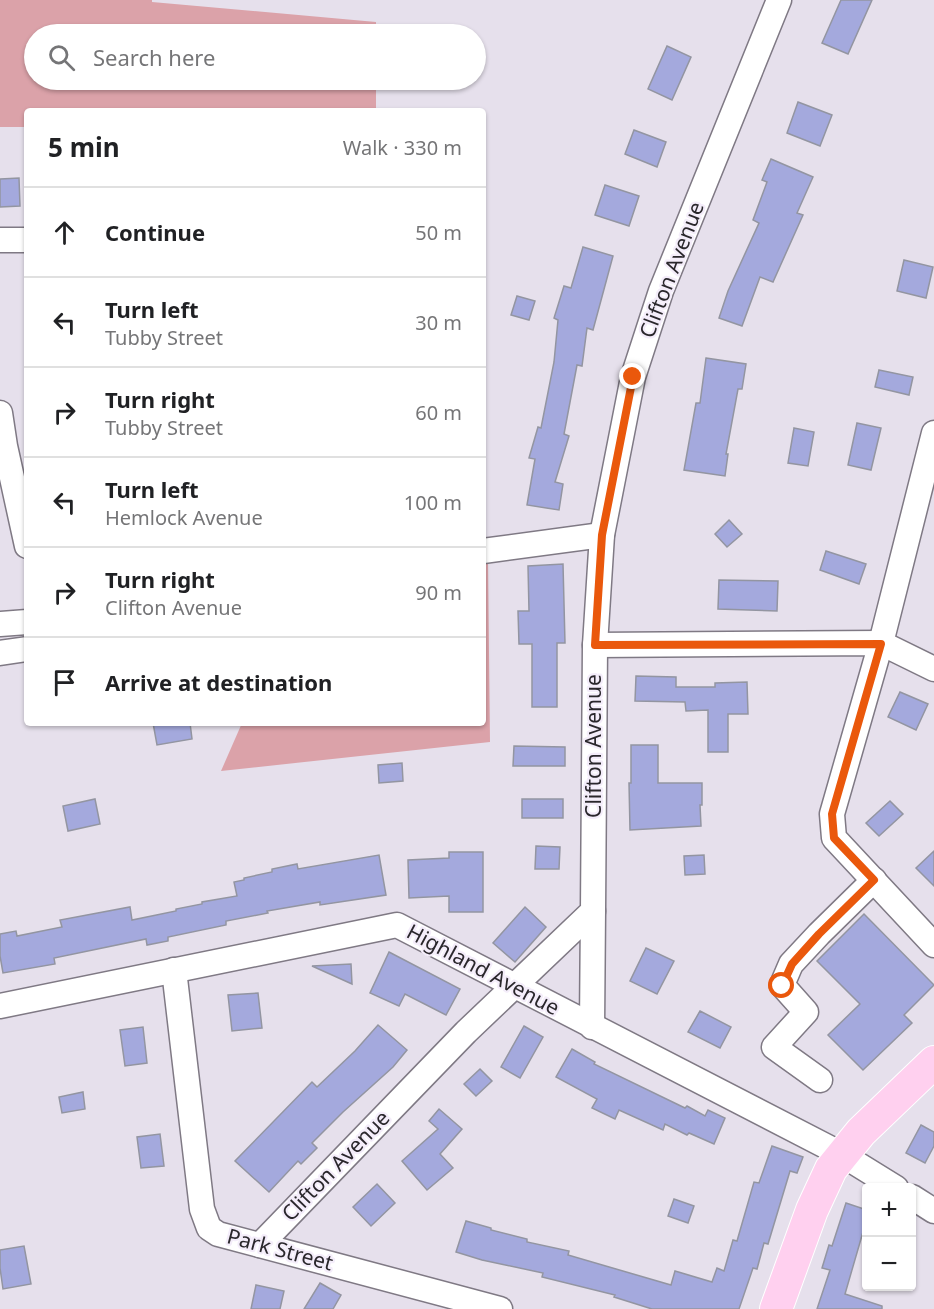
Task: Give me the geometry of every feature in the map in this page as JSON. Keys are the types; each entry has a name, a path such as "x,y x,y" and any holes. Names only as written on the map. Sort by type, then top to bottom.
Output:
{"main road":[{"path":"776,1309 812,1210 831,1169 861,1132 934,1062"}],"street":[{"name":"Clifton Avenue","path":"592,1027 595,645 602,535 633,377 661,291 779,0"},
{"path":"0,240 24,240"},
{"path":"0,413 24,532"},
{"path":"934,433 881,644 832,814 834,838 934,945"},
{"path":"486,551 602,535"},
{"path":"0,624 24,622"},
{"path":"595,645 881,644 934,669"},
{"path":"0,653 24,649"},
{"path":"820,1080 774,1047 806,1012 782,986 792,964 874,880"},
{"name":"Clifton Avenue","path":"260,1245 466,1032 593,911"},
{"name":"Highland Avenue","path":"0,1006 398,926 841,1154 888,1183"},
{"name":"Park Street","path":"174,970 202,1209 208,1228 218,1234 500,1309"},
{"path":"916,1200 934,1211"}],"shaded area":[{"path":"0,0 152,0 152,2 376,22 376,24 24,24 24,90 376,90 376,108 24,108 24,127 0,127"},
{"path":"486,562 488,562 490,742 221,771 241,726 486,726"}],"building":[{"path":"841,0 872,0 848,54 822,43"},
{"path":"667,46 691,57 672,100 648,89"},
{"path":"798,102 832,115 820,146 787,133"},
{"path":"634,130 666,142 657,167 625,154"},
{"path":"771,159 813,177 797,213 803,215 773,282 760,277 742,326 719,318 728,291 759,223 753,220 767,182 762,180"},
{"path":"19,178 20,206 0,207 0,179"},
{"path":"605,185 639,196 629,226 595,215"},
{"path":"583,247 613,256 593,330 587,328 582,366 577,365 564,434 569,436 555,482 563,484 559,510 527,505 535,459 529,458 538,427 541,428 554,362 558,320 554,318 564,286 571,288"},
{"path":"904,260 933,267 926,298 897,291"},
{"path":"517,296 535,301 529,320 511,315"},
{"path":"706,358 746,364 742,389 738,389 726,454 728,454 725,476 684,470 696,403 700,403"},
{"path":"879,370 913,377 909,395 875,387"},
{"path":"857,423 881,428 871,470 848,465"},
{"path":"794,428 814,432 808,466 788,463"},
{"path":"729,520 742,534 727,547 715,534"},
{"path":"826,551 866,564 859,584 820,570"},
{"path":"563,564 565,643 557,643 557,707 532,707 532,644 519,644 518,611 529,611 528,566"},
{"path":"719,580 778,581 777,611 718,609"},
{"path":"636,676 676,677 676,687 715,687 715,683 747,682 748,714 728,714 728,752 708,752 708,710 686,711 685,702 635,701"},
{"path":"900,692 928,704 916,730 888,717"},
{"path":"154,726 190,726 192,739 157,745"},
{"path":"631,745 658,745 658,783 702,783 701,826 630,830"},
{"path":"514,746 565,747 565,766 513,766"},
{"path":"402,763 403,781 379,783 378,765"},
{"path":"95,799 100,824 68,831 63,806"},
{"path":"522,799 563,799 563,818 522,818"},
{"path":"890,801 903,814 879,836 866,823"},
{"path":"536,846 560,847 559,869 535,869"},
{"path":"934,851 934,886 916,868"},
{"path":"449,852 483,852 483,912 449,912 449,896 409,898 408,860 449,858"},
{"path":"379,855 386,895 320,905 320,902 267,911 268,913 226,921 226,925 168,937 168,941 147,945 146,939 54,958 55,964 3,973 0,934 16,931 17,936 62,927 60,920 130,907 132,920 176,911 176,909 202,904 202,902 237,896 234,882 272,872 272,869 297,864 298,869"},
{"path":"704,855 705,874 685,875 684,856"},
{"path":"525,907 546,927 515,962 493,943"},
{"path":"864,914 934,985 904,1015 912,1023 863,1070 828,1035 860,1004 817,961"},
{"path":"646,948 674,961 657,994 630,981"},
{"path":"389,952 460,989 446,1015 405,994 399,1006 370,993"},
{"path":"351,964 352,984 312,966"},
{"path":"258,993 262,1028 232,1031 228,995"},
{"path":"700,1011 731,1027 720,1048 688,1032"},
{"path":"378,1025 407,1050 393,1067 312,1143 317,1148 301,1164 298,1161 269,1192 235,1161 312,1082 317,1087 355,1051"},
{"path":"524,1026 543,1037 520,1078 501,1067"},
{"path":"143,1027 147,1063 125,1066 120,1030"},
{"path":"572,1049 595,1062 594,1064 685,1108 687,1106 705,1116 708,1110 725,1118 714,1144 689,1133 687,1135 665,1124 663,1130 619,1110 615,1119 592,1108 597,1099 556,1077"},
{"path":"480,1069 492,1081 476,1096 464,1084"},
{"path":"83,1092 85,1109 62,1113 59,1097"},
{"path":"439,1109 462,1129 440,1154 453,1168 427,1190 402,1161 438,1129 429,1121"},
{"path":"921,1125 934,1132 934,1146 925,1163 906,1153"},
{"path":"160,1134 164,1166 141,1168 137,1137"},
{"path":"772,1146 803,1157 797,1173 790,1171 768,1244 764,1243 757,1269 753,1268 739,1309 652,1309 614,1297 615,1295 542,1277 543,1273 456,1252 466,1221 527,1239 527,1242 569,1251 568,1255 671,1285 675,1271 712,1282 717,1268 724,1271 733,1240 737,1241 754,1182 759,1183"},
{"path":"377,1184 395,1203 371,1226 353,1207"},
{"path":"674,1199 694,1206 688,1223 668,1216"},
{"path":"846,1203 862,1208 862,1235 845,1294 882,1306 882,1309 817,1309 830,1270 822,1268 829,1245 832,1246"},
{"path":"24,1246 31,1284 3,1289 0,1250"},
{"path":"320,1283 341,1295 333,1309 304,1309"},
{"path":"256,1285 284,1291 280,1309 251,1309"}],"route":[{"path":"633,377 602,535 595,645 881,644 832,814 834,838 874,880 792,964 782,986"}]}
